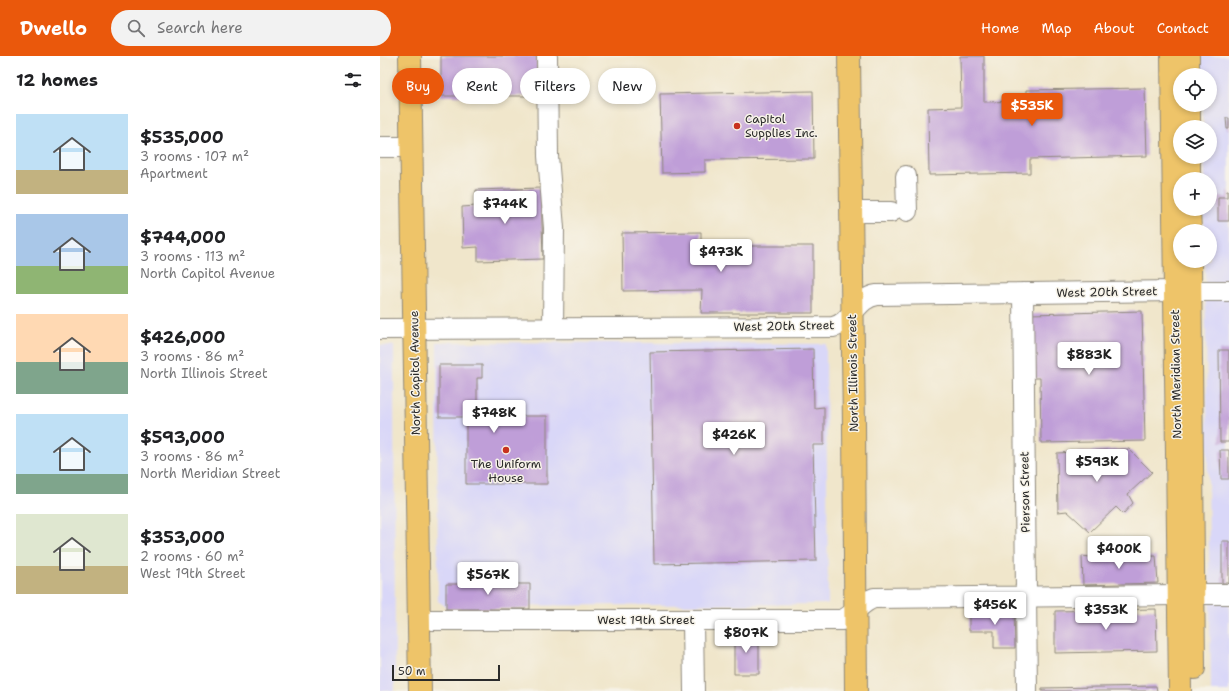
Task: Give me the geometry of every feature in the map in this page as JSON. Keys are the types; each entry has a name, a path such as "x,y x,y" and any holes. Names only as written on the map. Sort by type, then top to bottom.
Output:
{"main road":[{"name":"North Capitol Avenue","path":"410,56 420,691"},
{"name":"North Illinois Street","path":"849,56 856,691"},
{"name":"North Meridian Street","path":"1172,56 1183,291 1186,594 1180,691"},
{"path":"1188,56 1188,68"},
{"name":"North Meridian Street","path":"1183,291 1188,268"},
{"name":"North Meridian Street","path":"1186,594 1195,691"}],"street":[{"path":"547,56 548,156 554,228 553,328"},
{"path":"380,147 412,146"},
{"path":"851,212 899,212 906,176"},
{"name":"West 20th Street","path":"380,329 833,327 845,321 859,303 869,297 877,295 1183,291 1229,292"},
{"name":"Pierson Street","path":"1023,293 1027,691"},
{"name":"West 19th Street","path":"419,620 842,620 868,600 874,598 1026,595 1229,594"},
{"path":"693,620 694,691"}],"shaded area":[{"path":"1202,56 1229,56 1229,691 1211,691 1205,268 1217,268 1217,224 1204,224 1204,216 1217,216 1217,172 1204,172 1203,164 1217,164 1217,120 1203,120 1203,112 1217,112 1217,68 1202,68"},
{"path":"437,342 826,344 828,604 445,606 438,601"},
{"path":"380,345 394,346 395,691 380,691"}],"building":[{"path":"441,56 537,56 537,68 520,68 520,96 512,96 512,68 452,68 452,96 444,96 444,68 441,68"},
{"path":"960,56 984,56 984,102 1026,101 1026,90 1145,88 1147,156 1030,159 1030,173 929,175 928,108 961,107"},
{"name":"Capitol Supplies Inc.","path":"813,91 814,159 705,160 705,172 662,173 660,94"},
{"path":"1226,118 1229,118 1229,129 1227,129"},
{"path":"541,188 543,259 478,261 478,247 463,248 462,207 476,206 476,190"},
{"path":"1227,191 1229,191 1229,221 1218,221 1218,197 1227,197"},
{"path":"701,232 701,246 813,246 813,313 701,313 702,290 623,291 622,233"},
{"path":"1142,311 1145,441 1041,443 1040,378 1031,378 1030,314"},
{"path":"813,349 814,408 824,407 824,445 813,445 816,561 654,564 650,352"},
{"path":"1219,350 1229,350 1229,442 1220,442"},
{"name":"The Uniform House","path":"439,365 482,365 482,378 477,378 477,416 547,416 547,484 466,484 466,417 439,417"},
{"path":"1129,449 1152,472 1128,494 1133,503 1123,514 1116,507 1090,532 1067,511 1058,512 1057,453"},
{"path":"1220,450 1229,450 1229,479 1221,479"},
{"path":"1222,541 1229,541 1229,583 1222,583"},
{"path":"1104,551 1119,557 1156,556 1158,583 1083,585 1082,556 1090,557"},
{"path":"446,584 530,584 530,609 446,609"},
{"path":"1156,609 1157,651 1055,653 1055,611"},
{"path":"1014,611 1015,648 994,648 994,631 969,631 969,612"},
{"path":"734,633 759,633 759,674 734,674"},
{"path":"1156,686 1157,691 1042,691 1042,688"}],"place":[{"name":"Capitol Supplies Inc.","path":"737,126"},
{"name":"The Uniform House","path":"506,450"}]}
